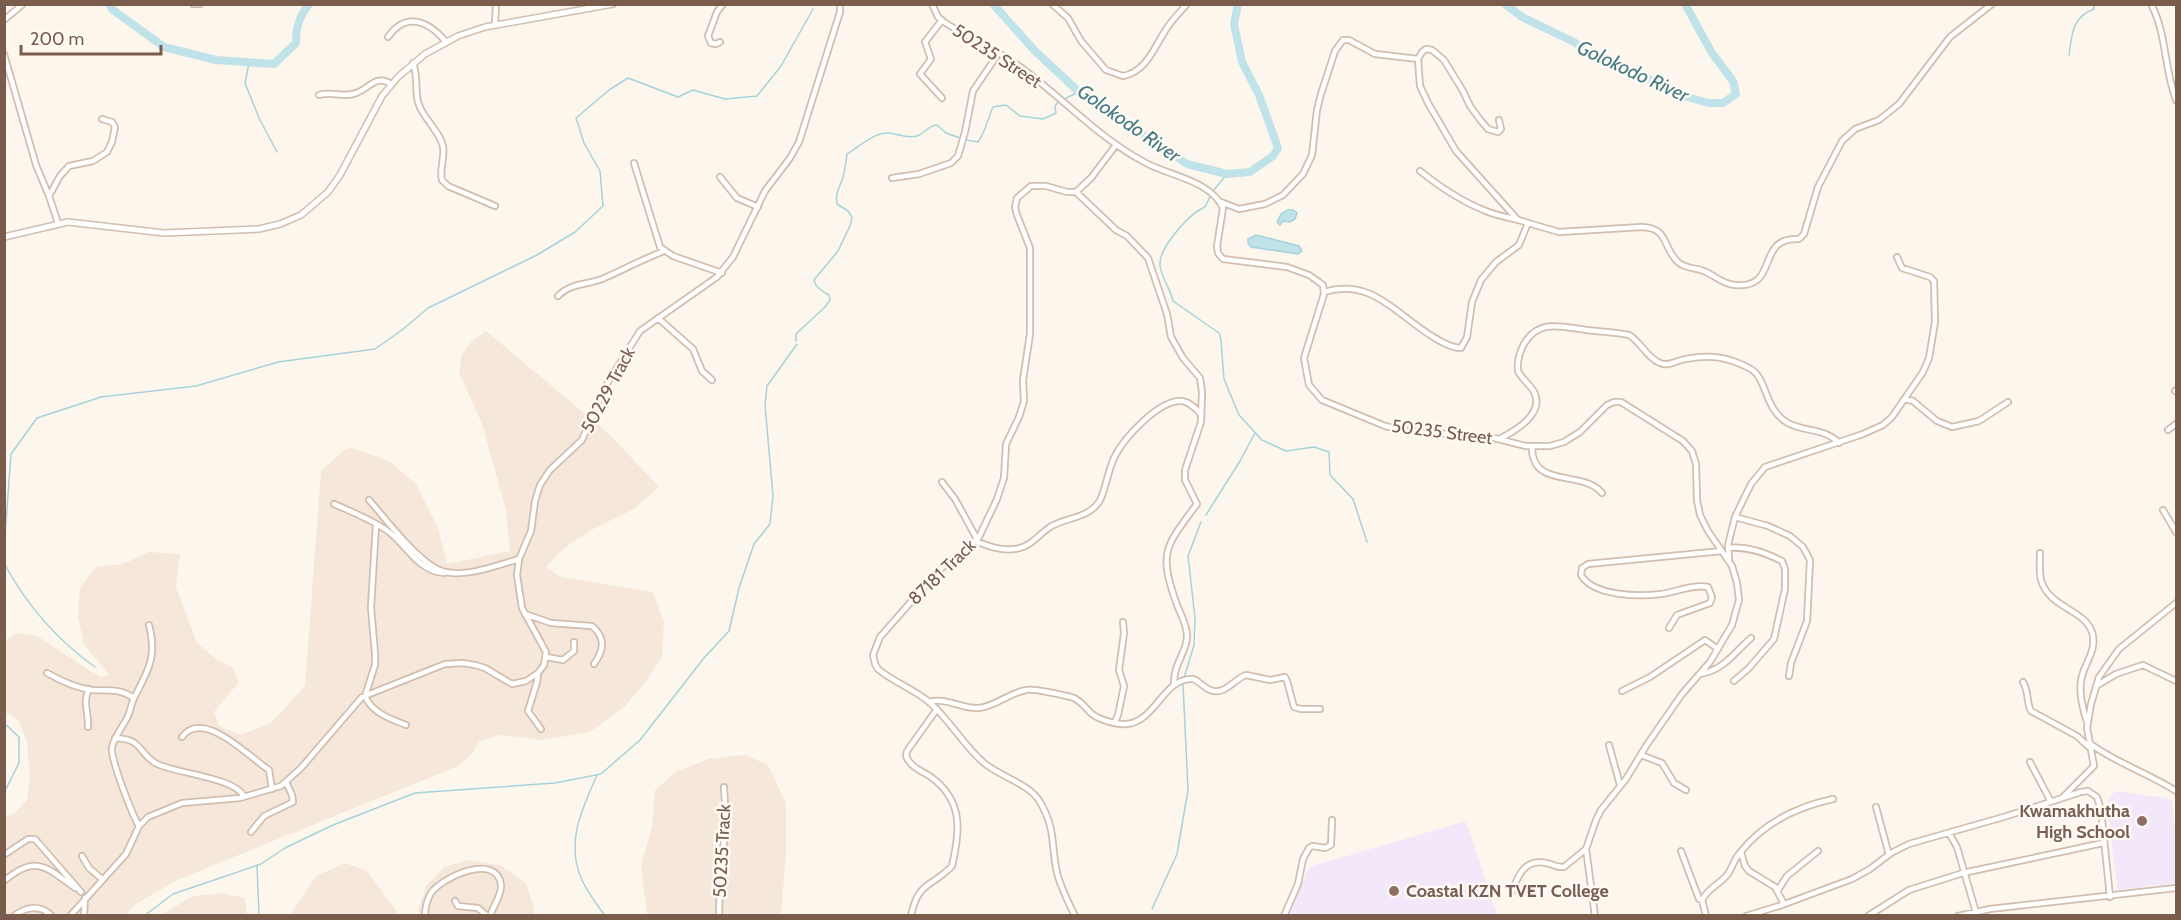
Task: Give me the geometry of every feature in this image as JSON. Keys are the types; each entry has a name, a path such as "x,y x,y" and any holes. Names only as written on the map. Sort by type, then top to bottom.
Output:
{"street":[{"path":"4,20 23,4"},
{"path":"193,4 200,4"},
{"path":"495,25 496,4"},
{"path":"4,237 58,223 79,222 164,233 259,229 291,220 312,207 334,184 375,107 391,84 413,63 446,42 466,33 495,25 613,4"},
{"path":"720,42 711,43 708,36 717,12 723,4"},
{"name":"50229 Track","path":"546,657 544,646 525,614 517,584 519,559 531,531 537,493 545,477 582,440 605,387 640,332 722,273 733,257 770,184 799,142 838,19 840,4"},
{"name":"50235 Street","path":"932,4 942,21 1019,66 1116,145 1145,163 1209,191 1221,202"},
{"path":"1052,4 1068,18 1081,41 1106,70 1123,76 1137,71 1150,57 1168,27 1187,4"},
{"path":"1420,171 1433,182 1487,212 1559,232 1654,228 1661,234 1672,256 1682,265 1702,270 1729,284 1747,285 1762,277 1774,248 1785,240 1799,239 1804,234 1818,187 1842,141 1860,126 1879,120 1899,104 1950,37 1992,4"},
{"path":"2151,4 2160,23 2167,66 2176,100"},
{"path":"942,21 926,39 925,45 931,59 920,74 942,98"},
{"path":"388,37 402,24 419,22 432,28 446,42"},
{"path":"1221,202 1239,209 1264,204 1283,195 1303,174 1312,155 1321,94 1335,51 1343,40 1349,40 1375,54 1418,59"},
{"path":"1499,120 1501,129 1498,132 1488,129 1470,106 1452,72 1438,54 1432,50 1422,52 1418,59 1421,90 1456,151 1517,219"},
{"path":"4,54 36,165 58,223"},
{"path":"892,178 919,174 951,163 958,156 966,132 973,91 998,54"},
{"path":"413,63 417,75 418,103 427,122 440,137 443,147 442,180 448,186 495,206"},
{"path":"319,95 328,93 352,95 378,80 386,80 391,84"},
{"path":"49,196 60,176 69,166 98,159 110,148 115,127 112,123 102,119"},
{"path":"1116,145 1087,182 1076,192 1116,230 1127,236 1148,258 1167,314 1171,337 1183,358 1200,378 1201,414 1198,433 1185,470 1185,480 1197,504 1171,539 1167,550 1167,573 1185,622 1187,637 1185,648 1176,665 1174,685"},
{"path":"633,163 657,242 664,251 722,273"},
{"path":"720,177 737,198 758,207"},
{"name":"87181 Track","path":"1075,915 1060,884 1050,824 1036,795 999,774 984,762 937,709 879,669 874,660 874,649 880,637 934,575 976,540 997,499 1004,478 1006,444 1024,401 1023,380 1030,334 1030,248 1017,215 1015,207 1017,198 1031,186 1046,186 1076,192"},
{"path":"1221,202 1223,214 1217,246 1223,259 1287,267 1310,275 1323,285 1324,292 1348,288 1369,293 1388,303 1437,340 1461,348 1467,337 1472,302 1481,280 1496,262 1519,244 1528,223"},
{"path":"558,296 571,286 594,282 664,251"},
{"path":"1729,562 1728,548 1735,517 1754,479 1765,467 1883,425 1892,417 1923,372 1929,358 1935,322 1935,293 1932,279 1902,268 1897,257"},
{"name":"50235 Street","path":"1324,292 1304,357 1309,385 1322,400 1354,414 1396,429 1470,435 1499,439 1512,444 1551,446 1564,442 1580,432 1607,405 1614,402 1626,405 1683,441 1692,451 1696,464 1697,500 1700,515 1729,562 1737,583 1738,607 1732,625 1718,649 1682,694 1601,810 1586,849 1595,915"},
{"path":"658,318 693,349 702,371 712,380"},
{"path":"1499,439 1528,421 1536,400 1533,391 1518,371 1518,357 1522,347 1532,333 1554,326 1629,335 1655,360 1663,364 1689,358 1713,356 1726,358 1755,372 1771,407 1781,418 1805,430 1829,434 1839,442"},
{"path":"1904,399 1913,401 1937,421 1952,427 1980,421 2008,402"},
{"path":"942,482 955,499 976,540 1004,549 1025,546 1050,527 1076,518 1090,510 1102,497 1104,483 1117,453 1147,418 1163,407 1182,401 1192,405 1201,414"},
{"path":"2168,430 2176,424"},
{"path":"1532,446 1533,460 1538,467 1567,480 1592,484 1602,493"},
{"path":"369,500 417,554 447,573"},
{"path":"334,504 390,533 417,561 438,573 478,570 519,559"},
{"path":"2163,510 2176,532"},
{"path":"1735,517 1768,526 1790,536 1803,547 1810,560 1807,621 1791,663 1789,676"},
{"path":"376,524 371,608 375,665 365,696 370,706 406,725"},
{"path":"1728,548 1740,547 1766,553 1782,561 1786,580 1774,639 1749,668 1734,681"},
{"path":"1668,628 1677,615 1710,603 1712,597 1708,587 1640,596 1620,594 1600,589 1587,582 1581,575 1582,568 1588,564 1722,551"},
{"path":"2040,553 2041,576 2045,589 2061,606 2086,623 2092,634 2092,652 2080,684 2094,766 2062,798"},
{"path":"2087,725 2096,686 2109,661 2119,649 2176,604"},
{"path":"525,614 552,623 592,626 601,637 603,644 594,664"},
{"path":"1114,722 1118,715 1124,686 1119,670 1124,633 1123,622"},
{"path":"139,826 112,757 112,750 115,738 129,715 153,656 149,625"},
{"path":"1700,674 1712,672 1724,665 1750,638"},
{"path":"1622,691 1650,677 1702,641 1707,640 1718,649"},
{"path":"70,915 126,854 139,826 148,817 177,804 244,797 272,789 286,782 301,768 356,703 365,696 445,664 463,663 485,668 512,684 526,681 538,673 546,657 563,660 574,651 574,642"},
{"path":"2096,686 2116,674 2143,665 2176,681"},
{"path":"47,673 68,684 89,689 118,690 134,698"},
{"path":"538,673 528,711 541,729"},
{"path":"929,702 944,701 978,708 1032,689 1072,697 1094,716 1114,722 1130,723 1145,715 1174,685 1183,679 1193,679 1208,689 1217,691 1227,688 1243,676 1251,675 1270,680 1283,677 1287,681 1294,707 1320,709"},
{"path":"2023,682 2031,711 2111,758 2151,776 2176,791"},
{"path":"88,727 89,718 85,700 89,689"},
{"path":"911,915 914,902 921,890 952,866 958,838 958,819 945,792 939,784 911,764 906,756 907,751 937,709"},
{"path":"182,737 189,729 201,727 225,736 269,770 272,789"},
{"path":"115,738 133,740 150,759 161,765 212,779 237,789 244,797"},
{"path":"1609,745 1620,785"},
{"path":"1641,755 1662,764 1674,783 1686,790"},
{"path":"2030,762 2051,802"},
{"path":"251,832 264,816 292,804 292,795 286,782"},
{"name":"50235 Track","path":"719,915 726,822 724,787"},
{"path":"1746,915 1785,904 1852,879 1888,855 1917,841 2081,792 2094,793 2101,810 2110,897"},
{"path":"1702,900 1707,890 1726,876 1741,852 1772,822 1809,805 1833,799"},
{"path":"1876,807 1888,855"},
{"path":"1284,915 1298,884 1306,851 1312,846 1325,848 1331,845 1332,820"},
{"path":"1949,833 1957,848 1976,913"},
{"path":"4,855 28,838 35,838 86,898 84,915"},
{"path":"1868,915 1909,890 1963,873 2103,843"},
{"path":"1512,891 1518,874 1525,866 1541,862 1564,867 1586,849"},
{"path":"1681,851 1706,915"},
{"path":"1778,890 1787,876 1818,851"},
{"path":"1741,852 1749,871 1778,890 1785,904"},
{"path":"82,856 89,868 102,879"},
{"path":"4,881 25,866 39,865 81,892"},
{"path":"425,915 429,896 436,887 459,873 475,869 490,871 498,876 500,890 489,915 478,908 458,906 455,901"},
{"path":"1958,915 2176,888"},
{"path":"15,915 25,909 39,907 46,909 52,915"}],"shaded area":[{"path":"486,331 608,433 659,487 634,509 589,531 562,550 546,567 561,577 653,592 664,622 662,656 644,684 624,707 590,732 543,740 501,735 479,742 471,755 458,766 177,880 136,904 125,915 5,915 5,817 14,814 27,800 30,778 27,742 18,720 5,712 4,641 16,633 37,636 100,677 109,675 84,644 78,617 80,587 96,567 123,564 149,552 180,554 176,587 197,643 215,658 233,668 239,682 214,712 219,726 241,735 271,723 305,686 321,471 344,450 351,448 389,461 416,484 438,528 447,564 510,551 506,510 482,424 459,372 462,354 472,341"},
{"path":"745,755 768,765 786,803 786,856 781,915 647,915 641,866 652,826 655,790 676,772 708,759"},
{"name":"Kwamakhutha High School","path":"2115,791 2172,800 2176,841 2176,883 2117,890 2107,802"},
{"name":"Coastal KZN TVET College","path":"1466,821 1497,915 1289,915 1309,867"},
{"path":"469,860 500,865 526,883 534,915 421,916 418,911 426,886 444,867"},
{"path":"345,863 367,871 398,915 290,915 316,876"},
{"path":"222,893 245,898 247,915 163,915 193,896"}],"water":[{"path":"1288,210 1297,213 1295,219 1290,222 1283,221 1280,225 1277,222 1281,214"},
{"path":"1256,235 1299,246 1302,251 1298,254 1251,247 1248,239"}],"waterway":[{"path":"109,4 113,10 164,47 216,60 274,64 296,43 299,22 309,4"},
{"name":"Golokodo River","path":"993,4 1035,51 1079,92 1187,164 1227,174 1250,172 1273,156 1278,148 1259,95 1242,62 1234,24 1238,4"},
{"name":"Golokodo River","path":"1505,4 1522,17 1574,42 1594,56 1644,76 1671,92 1708,103 1723,103 1736,94 1733,81 1712,53 1685,4"},
{"path":"2069,55 2074,27 2081,17 2094,9 2094,4"},
{"path":"4,550 11,454 37,418 101,397 196,386 278,362 375,349 428,308 537,255 575,232 603,206 600,171 584,143 576,118 609,90 628,78 678,97 693,90 725,99 757,96 781,66 813,9"},
{"path":"249,63 245,83 259,118 277,152"},
{"path":"1064,99 1079,92"},
{"path":"966,140 978,142 993,107 1006,105 1020,116 1043,119 1056,113 1055,106 1059,101"},
{"path":"796,341 796,334 830,300 829,295 822,291 814,280 838,251 850,226 852,217 848,211 837,204 847,154 867,140 883,133 914,137 934,125 960,138"},
{"path":"1213,191 1227,174"},
{"path":"1210,197 1205,207 1191,216 1164,250 1160,266 1173,301 1219,333 1224,379 1239,415 1262,440 1286,451 1314,447 1329,452 1330,475 1353,499 1367,542"},
{"path":"144,916 173,894 261,864 285,848 333,825 415,793 555,783 601,774 640,740 704,658 729,631 739,588 754,544 770,524 773,496 765,405 767,386 797,344"},
{"path":"1206,515 1255,433"},
{"path":"1184,678 1194,645 1195,618 1188,556 1201,522"},
{"path":"4,563 32,607 55,633 95,667"},
{"path":"1152,909 1177,854 1188,790 1183,684"},
{"path":"4,723 19,737 19,763 4,793"},
{"path":"597,775 581,813 575,839 575,853 584,884 605,916"},
{"path":"257,866 259,916"}],"place":[{"name":"Kwamakhutha High School","path":"2142,821"},
{"name":"Coastal KZN TVET College","path":"1394,891"}]}
